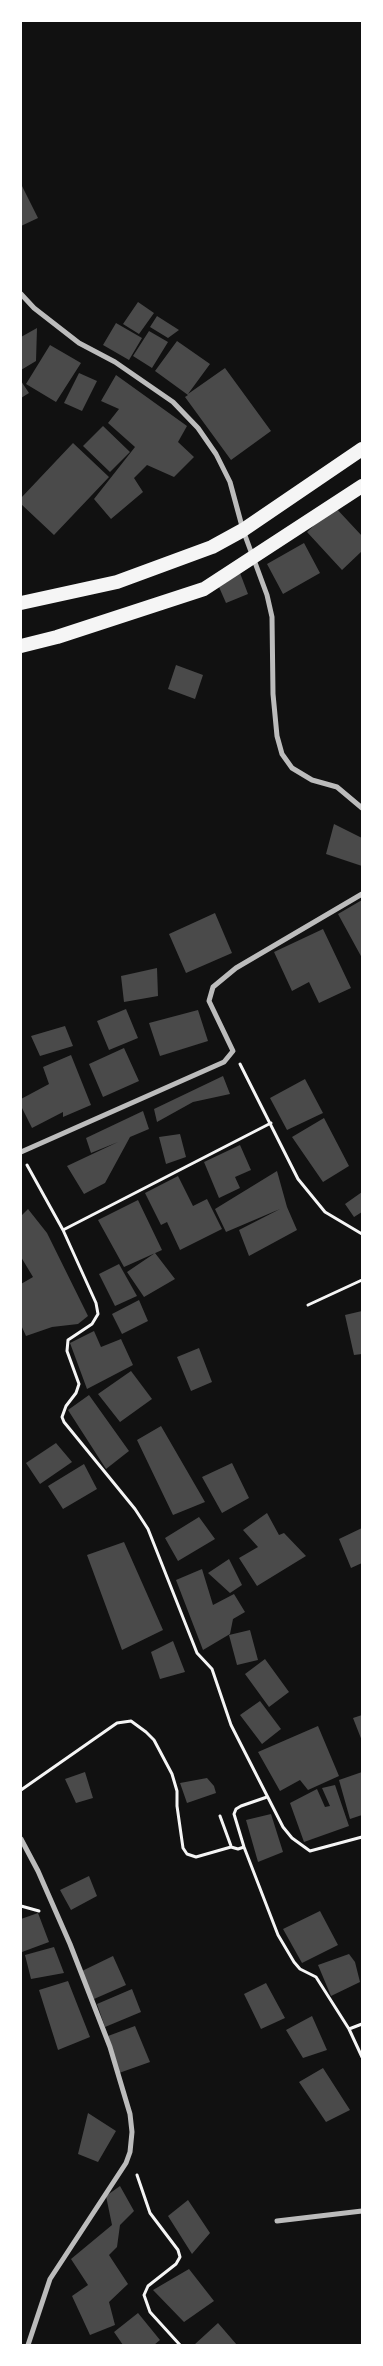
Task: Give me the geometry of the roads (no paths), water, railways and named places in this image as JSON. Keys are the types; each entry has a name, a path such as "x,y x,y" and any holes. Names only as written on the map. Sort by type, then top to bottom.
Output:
{"highway":[{"path":"21,602 117,582 212,547 243,530 362,449"},
{"path":"21,646 57,637 204,589 362,486"}],"street":[{"path":"21,294 34,308 79,343 115,362 174,402 198,428 216,454 230,482 252,559 267,595 272,616 273,694 277,736 282,754 292,768 312,780 337,788 362,808"},
{"path":"21,1152 212,1070 230,1057 233,1051 209,1001 213,986 236,968 362,894"},
{"path":"21,1839 38,1871 70,1944 110,2047 130,2114 132,2132 130,2152 119,2175 50,2279 28,2345"},
{"path":"277,2221 362,2211"}]}
